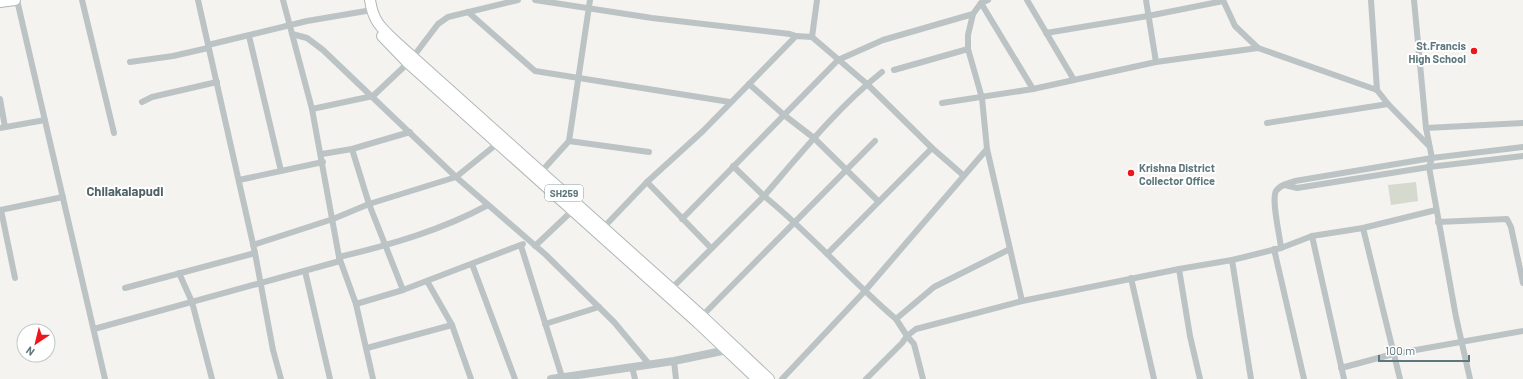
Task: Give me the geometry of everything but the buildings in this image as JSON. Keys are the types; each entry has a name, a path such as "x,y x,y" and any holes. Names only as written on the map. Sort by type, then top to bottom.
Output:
{"main road":[{"path":"0,2 16,0"},
{"name":"SH259","path":"366,0 366,11 369,21 392,49 410,60 541,172 603,228 668,291 768,379"},
{"name":"SH259","path":"370,0 372,12 376,20 410,60 572,211 668,291 702,316 757,379"}],"street":[{"path":"16,0 105,379"},
{"path":"82,0 114,133"},
{"path":"198,0 255,253 273,350 281,379"},
{"path":"283,0 312,109 322,154 340,259 356,304 373,379"},
{"path":"312,109 373,96 410,60 438,24 448,17 518,0"},
{"path":"535,0 796,36 812,36 867,84 932,148 964,175"},
{"path":"541,172 569,141 590,0"},
{"path":"812,36 817,0"},
{"path":"988,0 981,3 973,14 968,35 968,49 982,98 987,149 1022,301"},
{"path":"1027,0 1074,80"},
{"path":"1146,0 1156,62"},
{"path":"1371,0 1377,90"},
{"path":"1414,0 1428,146 1432,158 1429,166 1438,222 1470,379"},
{"path":"1046,33 1148,16 1223,1 1235,26 1258,48 1377,90 1388,104 1428,146"},
{"path":"981,3 1033,88"},
{"path":"130,62 173,56 290,25 366,11"},
{"path":"468,12 535,71 730,102"},
{"path":"682,219 838,60 882,40 973,14"},
{"path":"292,34 307,38 317,45 373,96 456,177 529,240 614,322 649,364"},
{"path":"249,36 281,171"},
{"path":"603,228 647,182 703,132 730,102 796,36"},
{"path":"942,103 982,98 1156,62 1258,48"},
{"path":"894,70 968,49"},
{"path":"668,291 764,196 814,138 867,84 882,72"},
{"path":"142,102 152,97 216,82"},
{"path":"749,84 784,115 814,138 878,201"},
{"path":"0,99 3,127 45,120"},
{"path":"1267,123 1388,104"},
{"path":"1426,128 1523,123"},
{"path":"322,154 352,149 410,132"},
{"path":"569,141 649,152"},
{"path":"702,316 875,141"},
{"path":"253,245 333,219 369,204 456,177 498,143"},
{"path":"1281,248 1274,197 1278,189 1283,185 1295,181 1432,158 1523,147"},
{"path":"828,253 932,148"},
{"path":"352,149 369,204 403,290"},
{"path":"782,379 864,292 987,149"},
{"path":"1283,185 1297,188 1429,166 1523,156"},
{"path":"239,180 323,162"},
{"path":"733,166 764,196 796,221 864,292 896,319 914,344 923,379"},
{"path":"647,182 711,248"},
{"path":"15,278 0,210 63,197"},
{"path":"94,329 305,272 340,259 385,246 463,218 488,205"},
{"path":"866,379 902,343 907,336 916,329 1022,301 1131,278 1232,260 1281,248 1312,236 1363,228 1436,210"},
{"path":"535,246 572,211"},
{"path":"1438,222 1506,218 1511,227 1523,283"},
{"path":"1363,228 1400,379"},
{"path":"1312,236 1344,379"},
{"path":"356,304 403,290 521,246 529,240"},
{"path":"521,246 562,377"},
{"path":"896,319 934,287 1010,249"},
{"path":"1274,249 1304,379"},
{"path":"125,288 255,253"},
{"path":"1232,260 1250,379"},
{"path":"472,264 515,379"},
{"path":"1179,269 1190,336 1200,379"},
{"path":"305,272 330,379"},
{"path":"179,273 192,302 212,379"},
{"path":"1131,278 1154,379"},
{"path":"427,281 452,325 470,379"},
{"path":"545,324 599,307"},
{"path":"367,348 452,325"},
{"path":"1341,368 1393,354 1523,331"},
{"path":"551,379 674,361 730,347"},
{"path":"674,361 676,379"},
{"path":"632,367 635,379"}],"shaded area":[{"path":"1416,182 1418,201 1391,205 1388,185"}],"place":[{"name":"St.Francis High School","path":"1474,51"},
{"name":"Krishna District Collector Office","path":"1131,173"}],"district":[{"name":"Chilakalapudi","path":"125,191"}]}
